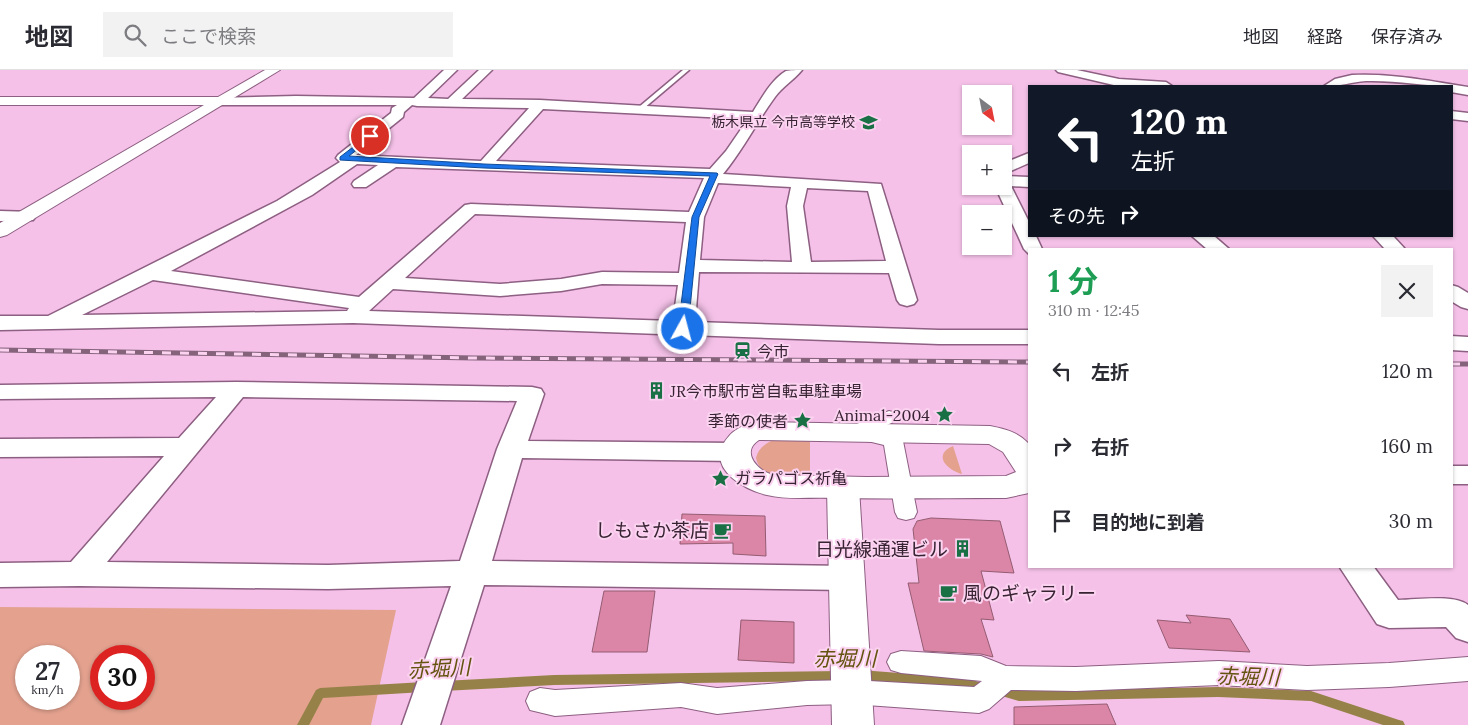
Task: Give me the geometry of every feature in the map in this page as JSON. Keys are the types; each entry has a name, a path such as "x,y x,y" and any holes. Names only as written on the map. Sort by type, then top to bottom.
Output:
{"street":[{"path":"0,231 274,70"},
{"path":"451,70 413,102 397,111 398,114 343,158 394,162 713,176 800,184 875,188 906,300"},
{"path":"452,102 486,70"},
{"path":"683,329 696,217 713,176 732,154 770,95 788,75 796,70"},
{"path":"1062,70 1119,83 1150,85"},
{"path":"1331,85 1339,78 1355,73 1391,72 1413,81 1436,85"},
{"path":"1453,88 1468,91"},
{"path":"0,101 219,101 278,99 452,102 641,108 755,116"},
{"path":"484,166 540,104"},
{"path":"1453,115 1468,117"},
{"path":"1012,165 1028,157"},
{"path":"51,322 150,274 283,205 306,192 354,159"},
{"path":"360,184 394,162"},
{"path":"1012,181 1028,182"},
{"path":"800,184 795,206 802,268"},
{"path":"1007,195 1033,248"},
{"path":"358,310 471,209 696,217"},
{"path":"0,216 27,216"},
{"path":"1202,237 1219,248"},
{"path":"1383,237 1395,248"},
{"path":"389,283 500,290 561,285 602,278 802,268 897,267"},
{"path":"150,274 358,310"},
{"path":"1453,292 1468,303"},
{"path":"0,323 358,310 683,329 939,337 1028,337"},
{"path":"1453,343 1468,344"},
{"path":"0,392 236,389 532,394 511,450 421,725"},
{"path":"79,574 236,389"},
{"path":"854,432 888,417"},
{"path":"1028,466 1016,446 1005,438 990,435 756,431 748,433 741,439 735,452 738,464 750,477 759,482 776,486 843,488 904,500 1006,487 1025,482 1028,479"},
{"path":"854,432 893,441"},
{"path":"810,440 893,441"},
{"path":"893,441 904,500"},
{"path":"0,448 187,446"},
{"path":"511,450 735,452"},
{"path":"1453,474 1468,475"},
{"path":"843,488 852,690"},
{"path":"1356,568 1389,614 1454,613 1468,628"},
{"path":"0,575 328,576 472,573 848,578"},
{"path":"901,662 980,668 1004,679 1076,679 1219,673 1307,678 1389,676 1468,669"},
{"path":"540,701 554,703 681,695 717,701 852,690 979,700 1004,679"}],"lane":[{"path":"641,108 686,70"}],"shaded area":[{"path":"776,439 810,440 810,475 778,475 764,470 759,465 756,458 759,451 766,444"},
{"path":"953,446 962,474 951,469 944,462 943,454"},
{"path":"0,607 396,610 371,725 0,725"}],"building":[{"name":"しもさか茶店","path":"682,514 765,516 766,556 733,554 733,543 680,544"},
{"path":"931,518 1000,521 1014,573 981,571 994,620 981,619 993,657 981,654 924,651 908,583 919,583 913,529 917,521"},
{"path":"604,591 655,591 647,652 592,652"},
{"path":"1186,615 1230,619 1250,652 1169,648 1157,620 1191,623"},
{"path":"741,620 794,622 794,663 738,660"},
{"path":"1107,704 1116,725 1014,725 1014,707"}],"waterway":[{"name":"赤堀川","path":"860,675 965,683 985,688"},
{"name":"赤堀川","path":"443,686 554,680 841,676"},
{"name":"赤堀川","path":"303,725 320,693 424,687"},
{"name":"赤堀川","path":"999,691 1019,696 1218,692 1311,696 1399,725"}],"railway":[{"path":"0,350 475,358 1028,362"},
{"path":"1453,364 1468,364"}],"place":[{"name":"栃木県立 今市高等学校","path":"869,122"},
{"name":"今市","path":"743,351"},
{"name":"JR今市駅市営自転車駐車場","path":"656,391"},
{"name":"Animal-2004","path":"944,415"},
{"name":"季節の使者","path":"802,421"},
{"name":"ガラパゴス祈亀","path":"721,478"},
{"name":"しもさか茶店","path":"723,530"},
{"name":"日光線通運ビル","path":"962,549"},
{"name":"風のギャラリー","path":"949,593"}],"route":[{"path":"370,136 343,158 484,166 714,174 696,217 692,266 683,329"}]}
